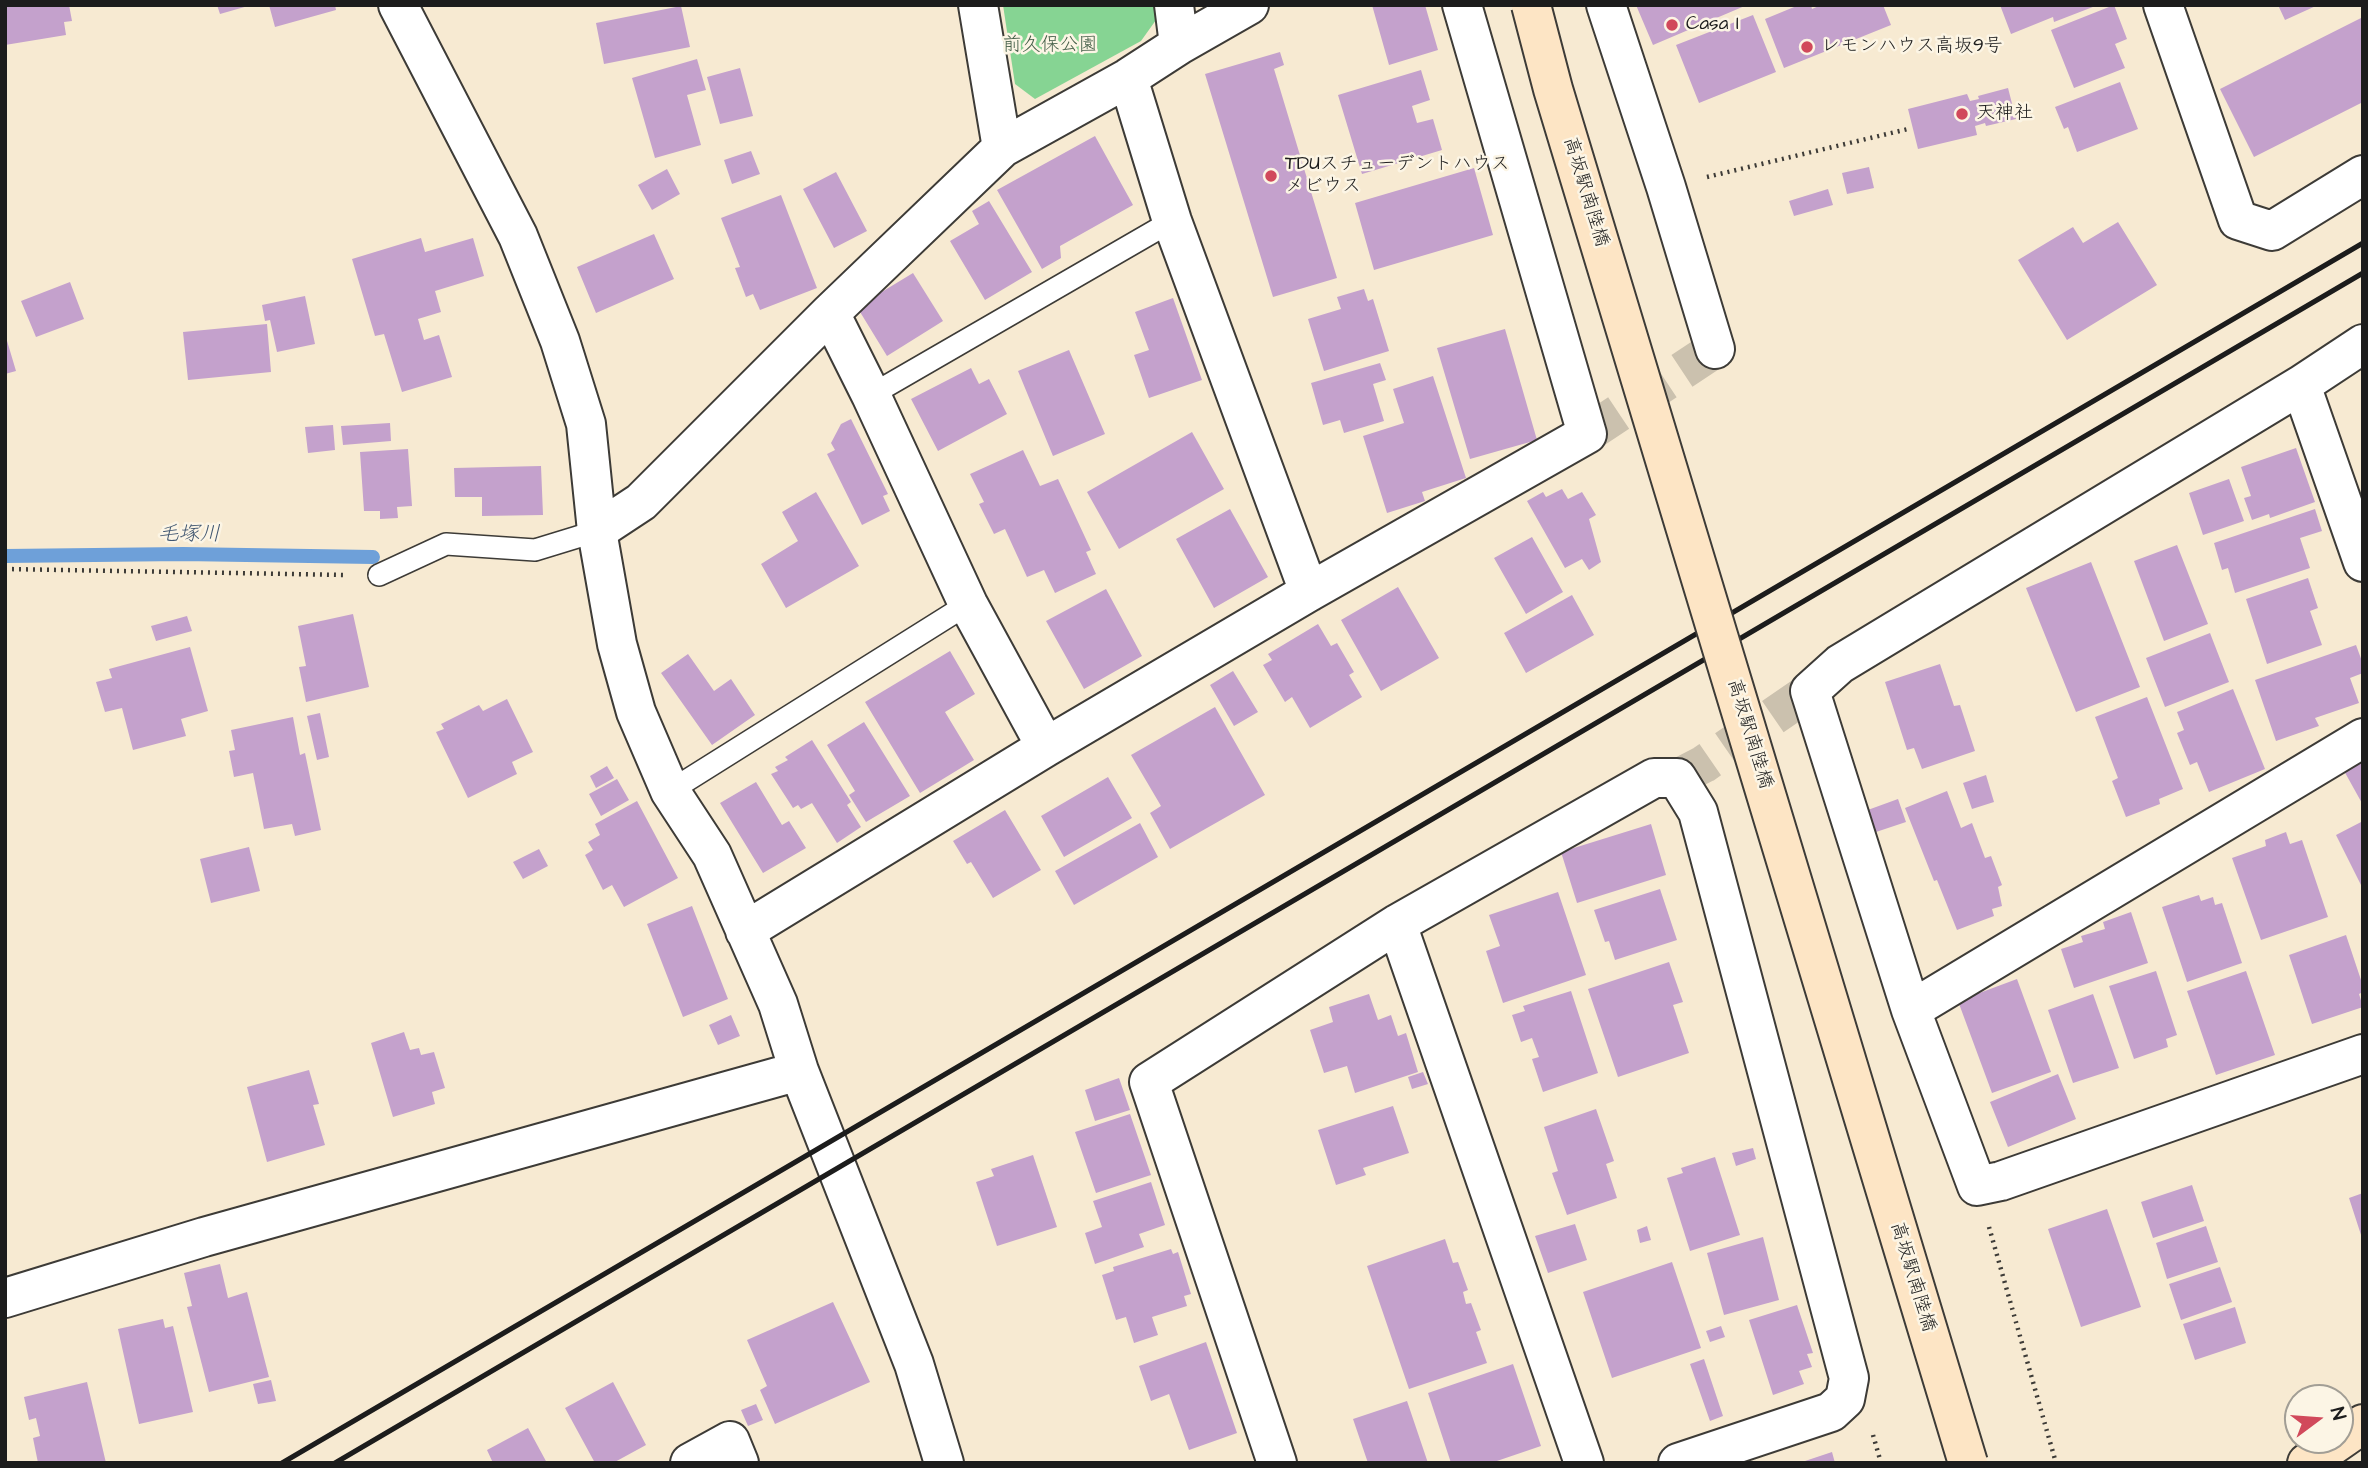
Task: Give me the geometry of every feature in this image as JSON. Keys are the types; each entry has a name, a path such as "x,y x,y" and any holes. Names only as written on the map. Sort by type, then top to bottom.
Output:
{"main road":[{"name":"高坂駅南陸橋","path":"1531,5 1553,89 1968,1463"},
{"path":"2317,1460 2363,1424"}],"street":[{"path":"398,5 518,236 559,341 586,424 597,531 617,644 633,701 670,791 712,855 778,1004 799,1071 914,1364 944,1463"},
{"path":"978,5 1002,148"},
{"path":"1174,5 1180,45"},
{"path":"597,531 641,502 830,313 1002,148 1128,78 1250,5"},
{"path":"745,931 1045,747 1587,433 1462,5"},
{"path":"1605,5 1715,349"},
{"path":"2163,5 2238,220 2272,231 2363,175"},
{"path":"1128,78 1172,221 1309,592"},
{"path":"830,313 968,604 1045,747"},
{"path":"2363,344 2301,385 1840,664 1810,691 1912,1010 1977,1186 2001,1181 2363,1054"},
{"path":"2301,385 2363,562"},
{"path":"1912,1010 2363,738"},
{"path":"1275,1462 1149,1082 1396,924 1654,778 1677,778 1698,812 1849,1378 1845,1399 1831,1412 1678,1463"},
{"path":"1396,924 1584,1463"},
{"path":"5,1298 204,1237 799,1071"},
{"path":"690,1463 730,1441 739,1463"}],"lane":[{"path":"871,395 1172,221"},
{"path":"379,575 446,544 535,550 597,531"},
{"path":"670,791 968,604"}],"path":[{"path":"1665,187 1908,129"},
{"path":"5,569 379,575"},
{"path":"1977,1186 2056,1463"}],"green space":[{"name":"前久保公園","path":"1003,5 1154,5 1156,20 1141,41 1035,99 1015,84"}],"building":[{"path":"5,5 69,5 72,21 64,22 66,35 5,45"},
{"path":"217,5 248,5 248,6 220,14"},
{"path":"269,5 335,5 336,10 275,27"},
{"path":"1372,5 1425,5 1438,50 1389,65"},
{"name":"Casa I","path":"1636,5 1747,5 1653,45"},
{"name":"レモンハウス高坂9号","path":"1799,5 1811,5 1812,9 1821,5 1883,5 1891,25 1784,68 1765,19"},
{"path":"2000,5 2098,5 2054,22 2053,17 2011,34"},
{"path":"2114,5 2127,39 2115,44 2125,68 2074,88 2051,30"},
{"path":"2278,5 2318,5 2285,20"},
{"path":"681,6 690,47 604,64 596,23"},
{"path":"1753,15 1776,72 1699,103 1676,45"},
{"path":"2363,17 2363,102 2254,157 2220,89"},
{"name":"TDUスチューデントハウス メビウス","path":"1280,52 1284,65 1274,69 1337,278 1273,297 1205,74"},
{"path":"697,59 706,90 687,95 701,145 655,158 632,78"},
{"path":"740,68 753,116 720,124 707,77"},
{"path":"1421,70 1430,100 1412,106 1417,123 1433,119 1442,150 1362,174 1338,95"},
{"path":"2120,82 2138,129 2077,152 2068,127 2064,129 2055,107"},
{"name":"天神社","path":"2008,88 2016,119 1975,126 1977,135 1918,149 1908,109 1967,94 1970,101 1979,99 1978,96"},
{"path":"1095,136 1133,205 1060,246 1061,258 1042,269 997,190"},
{"path":"751,151 760,174 732,184 724,160"},
{"path":"1869,167 1874,188 1847,194 1842,173"},
{"path":"1474,168 1493,235 1374,270 1355,203"},
{"path":"667,169 680,194 652,210 638,185"},
{"path":"836,172 867,231 834,248 803,189"},
{"path":"1828,189 1833,205 1794,216 1789,201"},
{"path":"781,195 817,288 760,310 753,294 746,297 735,268 740,267 721,218"},
{"path":"989,201 1032,272 985,300 950,241 979,224 972,211"},
{"path":"2118,222 2157,285 2067,340 2018,260 2073,227 2083,243"},
{"path":"654,234 674,279 596,313 577,267"},
{"path":"421,238 425,252 473,238 484,276 435,291 441,312 418,319 424,340 439,335 452,377 402,392 384,334 375,336 352,259"},
{"path":"913,273 943,321 887,356 857,307"},
{"path":"70,282 84,319 36,337 21,301"},
{"path":"1364,289 1368,301 1373,299 1389,351 1324,371 1308,319 1341,309 1337,297"},
{"path":"305,296 315,344 277,352 270,320 265,321 262,305"},
{"path":"1173,298 1202,380 1149,398 1134,355 1149,350 1135,312"},
{"path":"267,324 271,372 188,380 183,332"},
{"path":"1505,329 1537,440 1470,459 1437,348"},
{"path":"5,334 16,371 5,374"},
{"path":"1069,350 1105,434 1053,456 1018,371"},
{"path":"1380,363 1386,380 1373,384 1384,421 1344,433 1340,420 1323,425 1311,383"},
{"path":"971,368 979,384 989,379 1007,414 938,451 911,399"},
{"path":"1433,376 1466,478 1422,492 1425,501 1387,513 1363,436 1404,423 1393,389"},
{"path":"851,419 888,494 883,496 890,511 862,525 827,454 835,450 831,443 841,424"},
{"path":"390,423 391,441 343,445 341,426"},
{"path":"333,425 335,450 308,453 305,427"},
{"path":"1192,432 1224,489 1119,549 1087,492"},
{"path":"2296,448 2315,502 2270,518 2269,514 2252,520 2244,498 2251,496 2241,467"},
{"path":"408,449 412,506 397,507 398,518 380,519 380,511 364,511 360,452"},
{"path":"1023,450 1040,486 1058,479 1091,550 1086,552 1096,574 1055,593 1044,570 1027,577 1005,529 994,534 979,504 984,502 970,474"},
{"path":"541,466 543,515 482,516 482,497 455,497 454,468"},
{"path":"2229,479 2244,521 2203,535 2189,493"},
{"path":"1562,489 1568,499 1582,492 1596,515 1589,519 1601,562 1589,570 1582,559 1565,568 1527,501 1543,492 1546,497"},
{"path":"816,492 859,566 786,608 761,564 798,541 782,512"},
{"path":"1230,509 1268,577 1214,608 1176,539"},
{"path":"2315,509 2322,531 2300,538 2310,568 2235,593 2228,568 2222,570 2214,543"},
{"path":"1532,537 1563,592 1526,614 1494,558"},
{"path":"2177,545 2208,624 2164,641 2134,561"},
{"path":"2091,562 2140,687 2076,712 2026,588"},
{"path":"2308,578 2318,608 2310,611 2322,645 2267,664 2246,599"},
{"path":"1398,587 1439,658 1381,691 1341,620"},
{"path":"1106,589 1142,656 1084,689 1046,621"},
{"path":"1572,595 1594,635 1526,673 1504,633"},
{"path":"353,614 369,687 306,702 299,667 306,666 298,626"},
{"path":"187,616 192,631 156,641 151,626"},
{"path":"1318,624 1331,646 1337,643 1354,672 1349,675 1362,697 1310,728 1292,697 1285,702 1263,665 1272,660 1268,654"},
{"path":"2210,633 2229,682 2165,707 2146,658"},
{"path":"2356,645 2363,664 2363,673 2350,678 2359,703 2315,718 2319,726 2276,741 2255,680"},
{"path":"190,647 208,711 181,719 186,736 133,750 122,708 105,712 96,682 112,678 109,669"},
{"path":"950,651 975,694 945,712 974,760 920,793 865,702"},
{"path":"688,654 714,691 731,679 755,715 712,745 661,673"},
{"path":"1940,664 1954,706 1960,705 1975,751 1922,769 1914,748 1907,750 1885,682"},
{"path":"1233,671 1258,712 1234,726 1210,685"},
{"path":"2233,689 2265,769 2209,792 2197,762 2190,765 2177,733 2184,730 2177,712"},
{"path":"2147,697 2183,789 2159,799 2160,804 2126,817 2112,781 2118,778 2095,717"},
{"path":"507,699 533,752 512,762 517,774 468,798 436,732 444,729 441,724 479,705 483,711"},
{"path":"1215,707 1265,795 1170,849 1150,813 1161,806 1131,755"},
{"path":"320,713 329,757 317,760 307,716"},
{"path":"293,717 300,755 305,753 321,830 295,836 292,824 264,829 253,773 234,777 229,751 235,750 231,730"},
{"path":"864,722 910,796 866,822 849,795 855,791 827,745"},
{"path":"812,740 851,802 847,805 861,827 837,843 812,803 801,809 798,805 793,808 771,774 778,771 775,767 788,760 785,757"},
{"path":"2363,759 2363,805 2343,769"},
{"path":"607,766 614,778 596,788 590,776"},
{"path":"1986,775 1994,802 1972,809 1963,783"},
{"path":"1108,777 1132,818 1064,857 1041,816"},
{"path":"617,779 629,800 601,816 589,794"},
{"path":"756,782 782,825 789,821 806,848 763,873 720,803"},
{"path":"1947,791 1961,828 1972,823 1985,858 1991,856 2002,885 1998,887 2002,906 1992,909 1994,916 1957,930 1905,808"},
{"path":"1898,799 1906,822 1873,833 1865,811"},
{"path":"637,801 678,878 624,907 612,885 603,890 585,855 593,850 588,842 600,835 595,824"},
{"path":"1005,810 1041,870 993,898 971,862 967,864 953,841"},
{"path":"2363,821 2363,884 2361,885 2336,835"},
{"path":"1140,823 1158,857 1074,905 1055,871"},
{"path":"1651,824 1666,875 1577,903 1561,852"},
{"path":"2286,832 2290,844 2302,840 2328,917 2261,940 2232,858 2266,846 2265,840"},
{"path":"249,847 260,891 211,903 200,859"},
{"path":"539,849 548,866 523,879 513,862"},
{"path":"1660,889 1677,940 1615,960 1609,941 1605,942 1594,910"},
{"path":"1558,892 1586,975 1503,1003 1486,951 1500,946 1489,915"},
{"path":"2199,895 2201,901 2213,897 2215,905 2222,903 2242,963 2187,982 2162,907"},
{"path":"692,906 728,999 683,1017 647,924"},
{"path":"2131,912 2148,963 2074,988 2061,949 2083,942 2081,936 2105,929 2103,922"},
{"path":"2346,935 2363,986 2363,992 2359,994 2363,1007 2312,1024 2289,955"},
{"path":"1669,962 1683,1002 1673,1005 1689,1053 1618,1077 1588,989"},
{"path":"2156,971 2177,1035 2166,1039 2168,1047 2134,1059 2109,986"},
{"path":"2246,971 2275,1055 2216,1075 2187,991"},
{"path":"2017,979 2051,1072 1992,1093 1958,1001"},
{"path":"1571,991 1598,1073 1543,1092 1532,1059 1539,1057 1532,1038 1521,1042 1512,1015 1525,1011 1523,1006"},
{"path":"1369,994 1378,1020 1391,1015 1398,1036 1406,1033 1418,1072 1355,1093 1347,1066 1324,1073 1310,1030 1333,1022 1329,1007"},
{"path":"2093,994 2119,1068 2073,1083 2048,1010"},
{"path":"731,1015 740,1036 718,1045 709,1025"},
{"path":"404,1032 410,1050 419,1048 421,1055 434,1052 445,1088 432,1092 435,1104 393,1117 371,1043"},
{"path":"309,1070 319,1104 313,1105 325,1145 267,1162 247,1087"},
{"path":"1423,1072 1428,1084 1412,1089 1408,1077"},
{"path":"2058,1074 2076,1119 2008,1147 1990,1102"},
{"path":"1119,1078 1130,1110 1095,1121 1085,1090"},
{"path":"1393,1106 1409,1153 1363,1168 1366,1175 1336,1185 1318,1130"},
{"path":"1596,1109 1614,1161 1606,1164 1617,1198 1567,1215 1552,1173 1558,1171 1544,1127"},
{"path":"1130,1114 1151,1175 1096,1193 1075,1132"},
{"path":"1753,1148 1756,1159 1736,1166 1732,1153"},
{"path":"1033,1155 1057,1227 997,1246 976,1182 994,1176 991,1169"},
{"path":"1715,1157 1740,1235 1690,1251 1667,1178 1683,1173 1681,1168"},
{"path":"1151,1182 1165,1225 1139,1234 1144,1247 1095,1264 1085,1233 1102,1227 1093,1201"},
{"path":"2192,1185 2204,1221 2153,1238 2141,1202"},
{"path":"2363,1193 2363,1238 2362,1238 2349,1198"},
{"path":"2107,1209 2141,1307 2081,1327 2048,1229"},
{"path":"1575,1224 1587,1260 1548,1273 1535,1236"},
{"path":"1647,1226 1651,1240 1640,1243 1637,1230"},
{"path":"2206,1226 2218,1262 2167,1279 2156,1243"},
{"path":"1763,1237 1779,1300 1724,1315 1707,1253"},
{"path":"1445,1239 1453,1263 1458,1262 1468,1290 1463,1292 1466,1304 1471,1303 1481,1330 1476,1332 1487,1363 1409,1389 1367,1266"},
{"path":"1171,1249 1173,1254 1178,1252 1191,1294 1184,1296 1187,1306 1152,1317 1158,1335 1134,1343 1126,1317 1116,1320 1102,1275 1114,1271 1113,1267"},
{"path":"1672,1262 1701,1348 1612,1378 1583,1292"},
{"path":"220,1264 228,1298 247,1292 269,1377 209,1392 187,1307 192,1306 184,1273"},
{"path":"2220,1267 2232,1302 2181,1320 2169,1284"},
{"path":"833,1302 870,1382 775,1424 760,1390 767,1386 747,1340"},
{"path":"1797,1305 1813,1353 1807,1354 1812,1367 1799,1371 1804,1384 1773,1395 1749,1320"},
{"path":"2235,1307 2246,1343 2195,1360 2183,1324"},
{"path":"163,1319 165,1328 173,1326 193,1412 139,1424 118,1329"},
{"path":"1721,1326 1725,1337 1710,1342 1706,1331"},
{"path":"1206,1342 1237,1433 1189,1450 1169,1394 1151,1401 1139,1366"},
{"path":"1704,1359 1723,1416 1710,1421 1690,1364"},
{"path":"1513,1364 1541,1446 1491,1463 1451,1463 1428,1393"},
{"path":"271,1380 276,1401 258,1404 253,1384"},
{"path":"87,1382 106,1463 38,1463 33,1438 40,1436 36,1418 29,1420 24,1397"},
{"path":"613,1382 646,1445 613,1463 595,1463 565,1408"},
{"path":"1407,1401 1428,1463 1368,1463 1353,1419"},
{"path":"756,1404 763,1420 748,1426 741,1410"},
{"path":"528,1428 547,1463 493,1463 487,1450"},
{"path":"1832,1452 1835,1463 1802,1463 1802,1462"}],"waterway":[{"name":"毛塚川","path":"5,556 183,554 373,557"}],"tunnel":[{"path":"1587,434 1715,349"},
{"path":"1677,778 1704,764 1810,691"}],"railway":[{"path":"282,1463 2363,243"},
{"path":"335,1463 2363,273"}],"place":[{"name":"Casa I","path":"1672,25"},
{"name":"レモンハウス高坂9号","path":"1807,47"},
{"name":"天神社","path":"1962,114"},
{"name":"TDUスチューデントハウス メビウス","path":"1271,176"}]}
